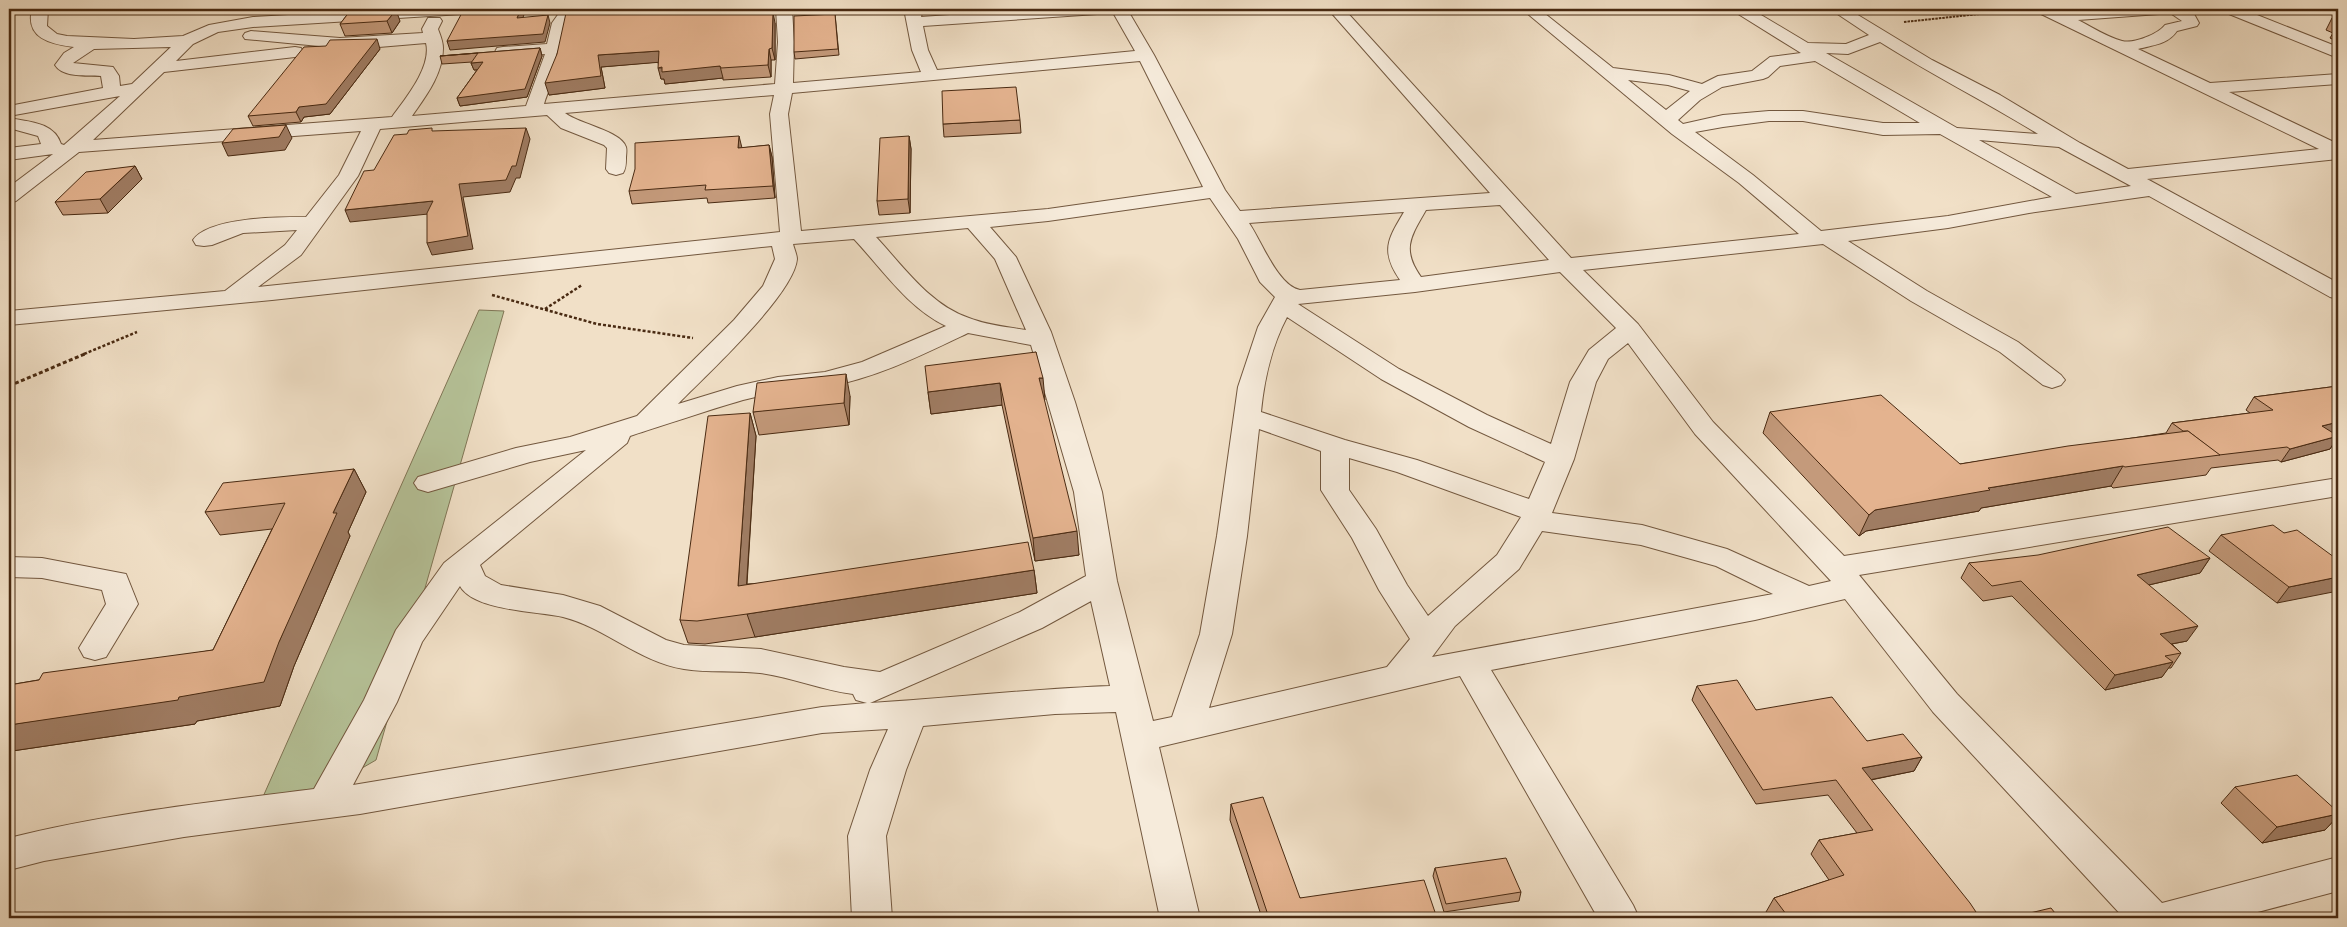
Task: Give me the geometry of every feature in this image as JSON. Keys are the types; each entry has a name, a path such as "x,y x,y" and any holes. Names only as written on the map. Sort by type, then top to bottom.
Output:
{"street":[{"path":"40,9 38,24 46,35 68,42 188,40 238,35 340,43 366,43 434,37"},
{"path":"9,197 138,89 188,40 215,28 232,24 388,11 454,9"},
{"path":"398,122 424,88 441,57 435,47 434,37 430,29 434,21 454,9"},
{"path":"533,110 541,85 552,64 560,23 570,9"},
{"path":"325,803 380,702 406,638 455,570 593,455 639,424 726,341 774,288 786,259 779,114 784,88 786,42 784,9"},
{"path":"931,75 920,50 915,15 1097,9"},
{"path":"1119,9 1146,55 1215,191 1249,240 1271,282 1285,299 1390,374 1478,421 1560,460"},
{"path":"1336,9 1565,265 1630,329 1704,428 1845,577 1945,703 2150,918"},
{"path":"1530,9 1673,125 1821,237 2009,347 2052,380"},
{"path":"1740,9 1945,130 2072,200"},
{"path":"1838,9 1926,64 1994,99 2122,175 2152,189 2338,292"},
{"path":"2042,9 2338,152"},
{"path":"2061,17 2159,9"},
{"path":"2124,47 2159,39 2166,35 2171,28 2190,23 2188,17 2173,9"},
{"path":"2229,9 2338,53"},
{"path":"1673,125 1680,107 1724,80 1761,75 1768,70 1770,64 1776,61 1811,52 1848,49 1882,36"},
{"path":"91,43 70,57 64,64 66,68 107,71 110,76 112,91"},
{"path":"159,68 314,50 340,43"},
{"path":"485,54 554,48"},
{"path":"9,154 373,125 1146,55"},
{"path":"1607,72 1669,80 1705,90"},
{"path":"2208,88 2338,79"},
{"path":"9,111 112,91 138,89"},
{"path":"552,109 557,117 571,126 612,140 617,147 616,169"},
{"path":"1673,125 1769,116 1803,116 1883,130 1945,130 2063,141"},
{"path":"9,123 45,132 65,149"},
{"path":"230,298 293,250 348,176 373,125"},
{"path":"2122,175 2338,152"},
{"path":"1285,299 1948,222 2072,200 2152,189"},
{"path":"9,318 230,298 786,238 974,222 1048,214 1215,191"},
{"path":"1234,218 1281,213 1505,198"},
{"path":"1415,285 1402,268 1396,251 1399,239 1418,205"},
{"path":"974,222 1005,257 1042,340 1088,492 1102,581 1140,738 1180,918"},
{"path":"204,240 223,231 241,226 313,224"},
{"path":"860,232 902,279 930,305 957,323 981,330 1042,340"},
{"path":"1186,727 1216,634 1232,536 1251,387 1270,327 1285,299"},
{"path":"428,483 526,454 575,444 737,394 778,385 826,379 871,367 914,350 966,325"},
{"path":"1397,678 1444,618 1508,562 1536,516 1560,460 1583,382 1598,355 1630,329"},
{"path":"1248,416 1335,446 1407,466 1536,516 1642,535 1727,559 1806,597"},
{"path":"1335,446 1335,490 1366,536 1394,590 1427,638"},
{"path":"1140,738 1469,662 1611,637 1806,597 1845,577 2338,487"},
{"path":"464,563 473,583 494,594 563,606 589,614 656,649 684,657 761,661 844,680 884,685"},
{"path":"9,567 42,568 115,582 122,604 95,648"},
{"path":"781,728 1031,620 1102,581"},
{"path":"1469,662 1619,918"},
{"path":"9,854 44,845 184,821 325,803 822,720 1055,701 1130,698"},
{"path":"872,918 867,836 888,770 911,714"},
{"path":"2168,918 2338,874"}],"path":[{"path":"1863,24 1927,21 2024,9"},
{"path":"487,295 513,298 565,316 609,327 726,341"},
{"path":"9,386 144,328"}],"green space":[{"path":"479,310 504,311 376,760 312,797 262,799"}],"building":[{"path":"464,9 521,9 517,18 548,15 543,34 447,41"},
{"path":"575,9 739,9 739,13 773,12 772,48 769,49 768,65 721,68 720,66 662,72 662,67 658,68 659,51 598,55 601,76 545,83 557,54 566,13"},
{"path":"396,10 387,21 340,24 350,11"},
{"path":"835,14 838,49 794,52 794,16"},
{"path":"377,39 326,104 299,107 296,112 248,116 304,47 326,46 330,40"},
{"path":"540,48 525,89 457,98 483,62 471,63 478,53 440,56"},
{"path":"1016,87 1020,120 943,124 942,91"},
{"path":"286,125 279,137 222,143 233,129"},
{"path":"432,128 432,131 526,128 516,166 512,166 506,180 459,184 468,236 427,243 427,213 433,201 345,210 364,171 374,170 394,135 407,134 409,130"},
{"path":"739,136 738,148 769,145 773,186 705,190 706,185 629,191 635,169 635,143"},
{"path":"909,136 908,199 877,201 880,138"},
{"path":"135,166 100,199 55,202 86,172"},
{"path":"1036,352 1043,378 1039,378 1077,531 1033,538 1000,383 928,392 925,366"},
{"path":"846,374 844,403 753,412 757,383"},
{"path":"2338,386 2338,422 2322,426 2338,436 2290,449 2287,447 2219,455 2188,431 2183,431 2172,423 2273,410 2254,397"},
{"path":"1881,395 1960,464 2068,446 2188,431 2220,455 2123,466 1988,488 1990,490 1875,510 1869,515 1770,412"},
{"path":"750,413 738,586 1028,542 1034,570 747,614 697,621 680,620 708,416"},
{"path":"354,469 333,513 337,513 279,642 264,682 179,697 178,700 9,725 9,685 39,680 43,673 213,650 285,503 205,512 223,483"},
{"path":"2273,525 2284,533 2297,530 2338,560 2338,577 2289,587 2221,535"},
{"path":"2168,527 2210,558 2137,575 2198,626 2160,634 2181,653 2165,656 2173,662 2115,675 2021,581 1992,586 1969,563 2038,555"},
{"path":"1737,680 1756,710 1832,697 1867,741 1903,734 1922,757 1862,768 1980,918 1789,918 1774,898 1844,875 1819,840 1873,830 1836,780 1763,790 1697,686"},
{"path":"2297,775 2338,814 2277,827 2235,787"},
{"path":"1263,797 1300,898 1424,880 1437,918 1269,918 1231,804"},
{"path":"1506,858 1521,892 1446,904 1435,868"},
{"path":"2051,908 2059,918 2009,918"}]}
